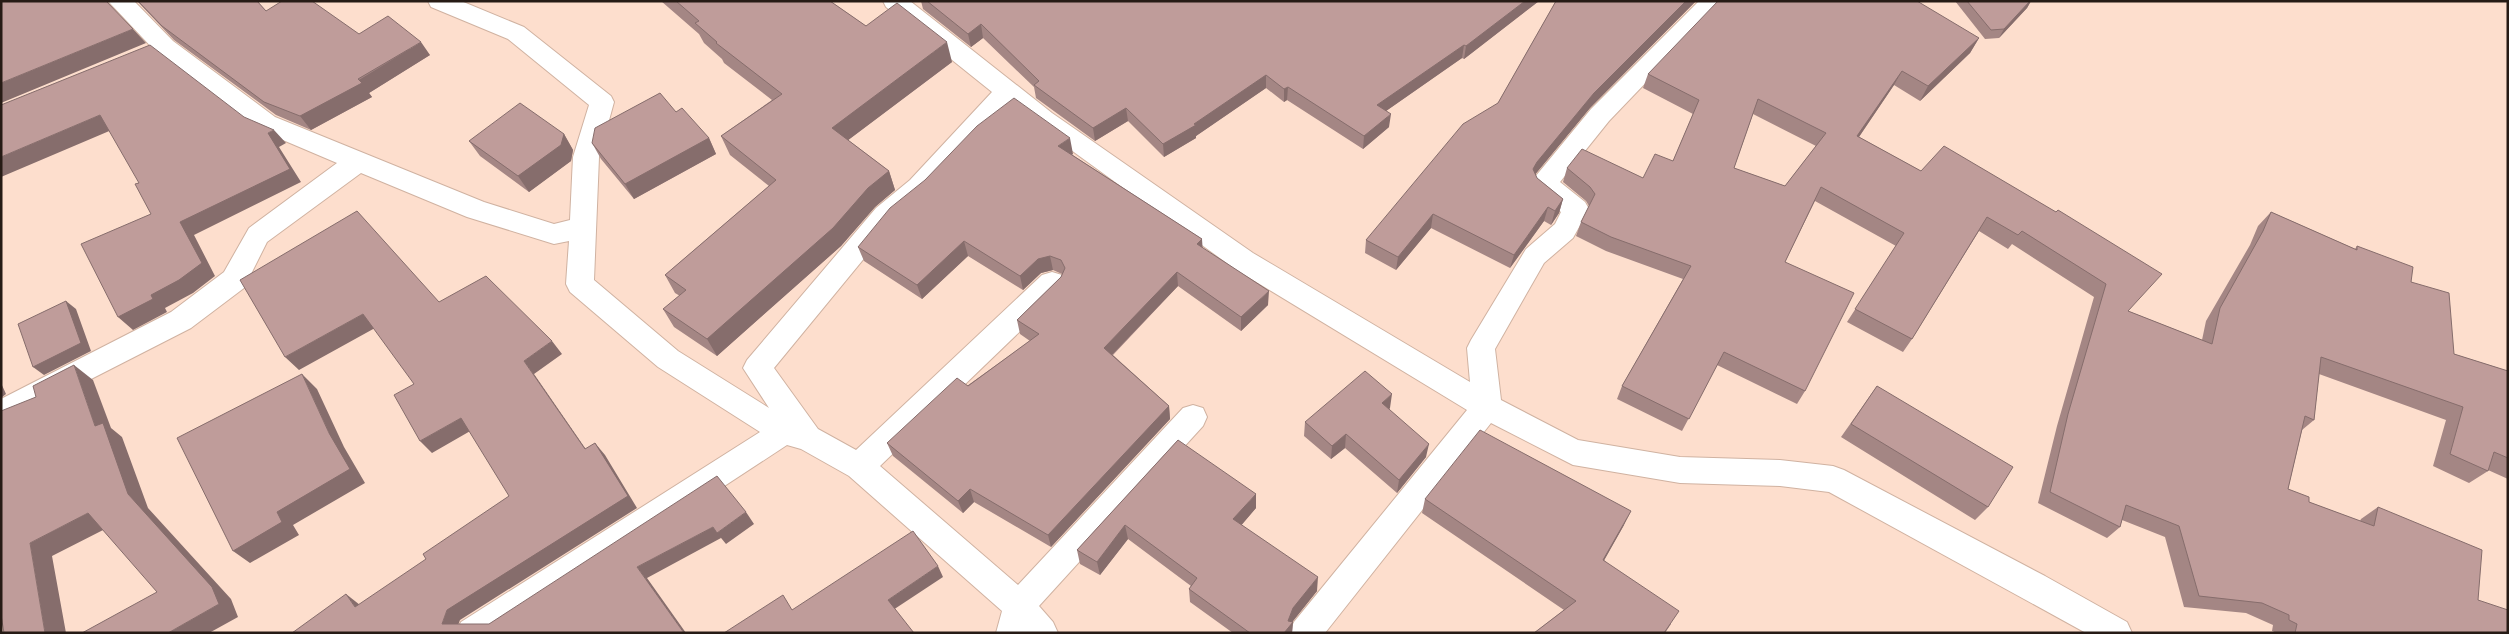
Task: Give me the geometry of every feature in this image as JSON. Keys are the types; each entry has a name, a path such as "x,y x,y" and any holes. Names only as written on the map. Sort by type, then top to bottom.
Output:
{"street":[{"path":"119,1 130,10 156,51 266,123 476,210 554,234 583,228"},
{"path":"439,1 516,33 602,102 586,158 580,284 668,359 796,435 859,467 1016,619 1042,633"},
{"path":"894,1 1044,119 1244,261 1487,407 1573,452 1680,470 1780,474 1833,479 2034,586 2116,633"},
{"path":"1305,633 1487,407 1482,348 1535,256 1564,232 1576,209 1544,184 1600,116 1646,66 1713,1"},
{"path":"796,435 758,368 885,214 919,187 1007,91"},
{"path":"1,413 180,320 234,280 258,235 357,162"},
{"path":"859,467 1052,282"},
{"path":"1016,619 1193,417"},
{"path":"472,633 796,435"}],"building":[{"path":"1,1 106,1 133,29 1,83"},
{"path":"138,1 257,1 266,11 282,1 312,1 359,34 388,16 421,42 358,79 362,83 300,116 264,102 162,26"},
{"path":"676,1 830,1 866,26 897,3 947,42 832,128 889,171 868,188 833,228 707,339 663,309 686,290 665,275 776,180 721,136 782,94 716,43 695,23 699,21"},
{"path":"927,1 1525,1 1466,46 1464,45 1377,105 1391,114 1364,136 1288,87 1284,89 1266,75 1194,124 1196,125 1163,144 1126,108 1093,128 1034,85 1039,81 981,24 968,34"},
{"path":"1556,1 1686,1 1594,93 1537,162 1533,169 1537,178 1563,199 1555,211 1548,207 1514,255 1433,214 1398,257 1366,240 1463,124 1498,103"},
{"path":"1718,1 1917,1 1979,38 1928,86 1902,71 1857,136 1921,171 1944,146 2056,212 2058,210 2162,274 2128,311 2212,344 2220,308 2263,231 2271,212 2357,250 2357,246 2413,267 2411,282 2449,293 2454,354 2508,371 2508,458 2494,452 2488,471 2450,454 2463,407 2321,357 2314,420 2305,416 2288,489 2309,497 2309,502 2374,526 2378,507 2482,550 2478,600 2508,610 2508,633 2295,633 2297,624 2289,620 2289,615 2262,603 2199,596 2179,526 2126,505 2120,527 2050,492 2068,414 2106,284 2022,231 2018,235 1987,217 1912,339 1855,309 1904,233 1821,187 1785,262 1854,293 1805,391 1724,352 1689,419 1622,386 1691,266 1611,237 1581,222 1595,194 1590,187 1567,168 1582,149 1643,178 1655,154 1673,161 1699,100 1648,74","holes":["1758,99 1826,133 1785,186 1734,168"]},
{"path":"1967,1 2030,1 2004,29 1991,30"},
{"path":"150,45 244,117 274,130 268,133 290,169 180,222 202,263 179,280 151,295 153,299 118,317 81,244 151,214 135,184 139,183 100,115 1,157 1,105"},
{"path":"660,93 676,112 682,108 709,138 625,184 592,143 595,128"},
{"path":"1014,98 1070,138 1058,146 1202,239 1197,244 1269,291 1241,317 1177,272 1104,348 1169,406 1048,535 970,489 958,501 887,443 957,378 968,386 1039,334 1017,320 1061,277 1065,268 1061,260 1050,256 1038,259 1020,276 964,241 917,285 858,247 890,208 925,180 977,126"},
{"path":"520,103 564,134 561,145 518,176 469,141"},
{"path":"357,211 439,302 486,276 552,341 524,361 585,449 595,443 628,496 447,610 442,624 489,624 717,476 746,512 717,533 713,527 637,567 684,633 292,633 346,594 355,607 426,559 423,554 509,496 461,418 420,441 394,395 414,384 363,314 285,357 240,280"},
{"path":"66,301 81,343 33,367 18,324"},
{"path":"74,365 95,426 103,423 128,494 212,587 219,604 168,633 82,633 157,592 88,513 30,543 45,633 4,633 1,615 1,411 36,397 33,386"},
{"path":"1365,371 1392,394 1382,403 1429,444 1399,480 1346,434 1332,446 1305,422"},
{"path":"302,374 329,433 350,469 277,512 282,522 233,551 177,438"},
{"path":"1877,386 2013,467 1988,507 1851,424"},
{"path":"1480,430 1631,511 1603,560 1679,611 1664,633 1534,633 1576,601 1425,499"},
{"path":"1178,440 1256,494 1233,519 1318,577 1293,608 1288,621 1293,622 1284,633 1250,633 1189,589 1197,578 1125,525 1097,562 1077,550"},
{"path":"913,531 938,566 888,600 914,633 724,633 783,595 792,610"}]}
